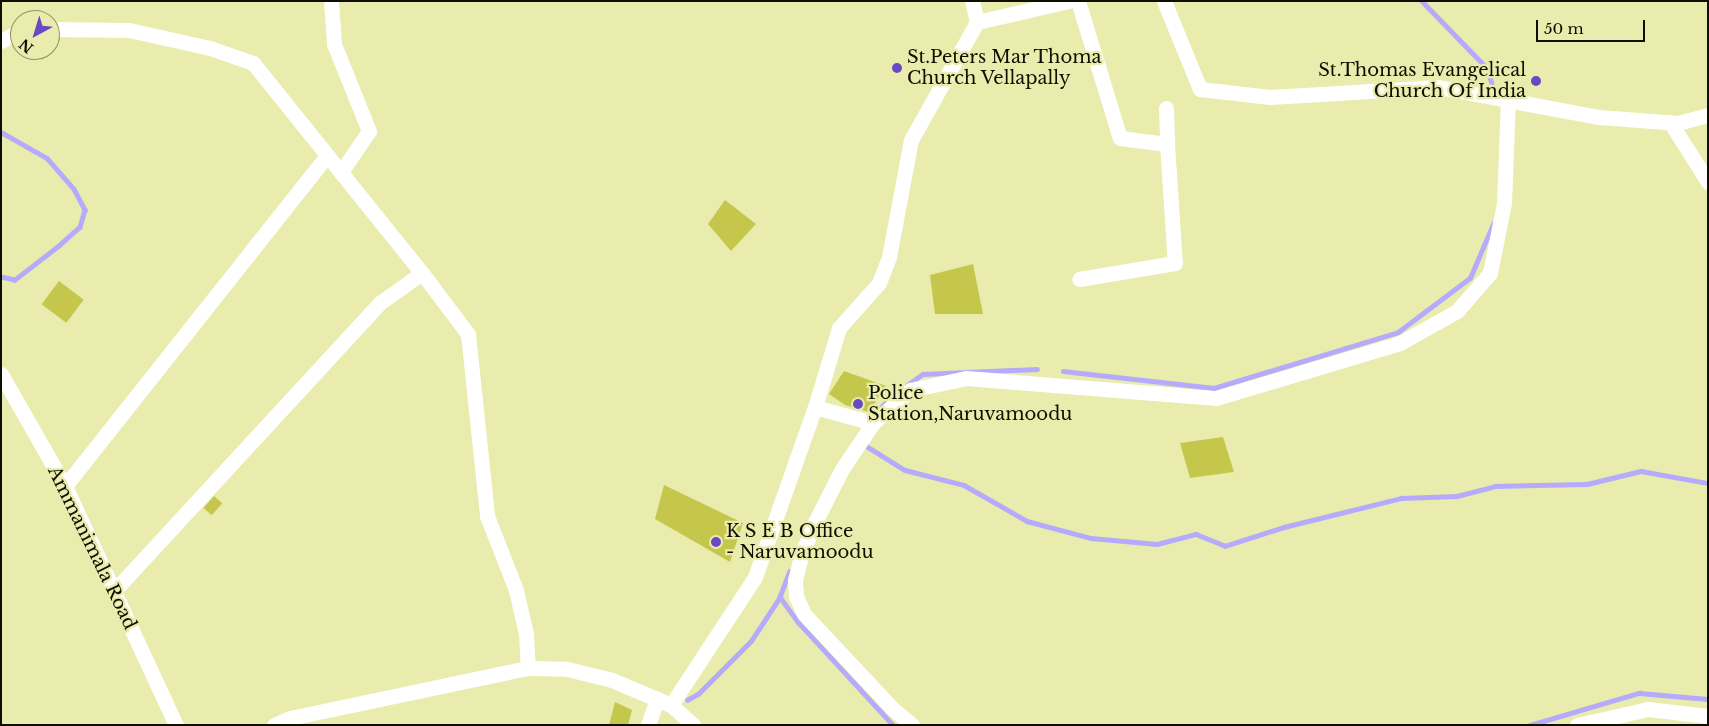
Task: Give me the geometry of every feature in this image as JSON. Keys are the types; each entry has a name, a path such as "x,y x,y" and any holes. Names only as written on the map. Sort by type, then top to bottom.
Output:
{"street":[{"path":"331,1 334,44 369,131 340,172"},
{"path":"648,725 755,577 816,407 839,328 879,283 889,257 911,140 977,22 972,1"},
{"path":"977,22 1069,1"},
{"path":"1078,1 1120,138 1167,144"},
{"path":"1164,1 1200,89 1270,97 1438,87 1466,90 1508,100 1599,116 1670,122 1702,119 1708,115"},
{"path":"60,29 129,30 210,48 252,63 422,273 468,334 487,516 516,590 526,634 528,668"},
{"path":"912,725 893,709 804,614 796,596 795,581 802,552 842,469 869,429 910,390 966,378 1216,398 1400,343 1457,311 1490,273 1504,203 1508,100"},
{"path":"1079,279 1175,263 1166,108"},
{"path":"1670,122 1708,182"},
{"path":"65,486 327,156"},
{"path":"114,591 381,302 422,273"},
{"name":"Ammanimala Road","path":"1,374 65,486 176,725"},
{"path":"816,407 869,429"},
{"path":"274,725 290,718 528,668 567,669 612,680 664,702 693,725"},
{"path":"1577,725 1648,709 1708,716"}],"building":[{"path":"725,200 756,224 731,251 708,224"},
{"path":"973,264 983,314 935,314 930,275"},
{"path":"59,281 84,300 66,323 42,304"},
{"name":"Police Station,Naruvamoodu","path":"844,371 886,386 869,412 845,405 829,394"},
{"path":"1223,437 1234,472 1190,478 1180,443"},
{"name":"K S E B Office - Naruvamoodu","path":"664,485 743,523 730,562 655,519"},
{"path":"214,496 222,503 212,515 204,508"},
{"path":"615,702 632,710 628,725 609,725"}],"waterway":[{"path":"1422,1 1487,68 1492,83"},
{"path":"1,132 47,158 74,189 85,210 80,227 59,246 15,280 1,277"},
{"path":"1063,371 1214,388 1398,332 1470,278 1493,224"},
{"path":"907,385 923,374 1037,369"},
{"path":"881,407 901,389"},
{"path":"863,444 905,470 964,485 1027,521 1091,538 1157,544 1196,534 1225,546 1284,527 1401,498 1457,496 1496,486 1587,484 1641,471 1708,483"},
{"path":"790,571 780,597 799,623 893,725"},
{"path":"687,700 698,694 751,641 780,597"},
{"path":"1530,725 1639,693 1708,699"}],"place":[{"name":"St.Peters Mar Thoma Church Vellapally","path":"897,68"},
{"name":"St.Thomas Evangelical Church Of India","path":"1536,81"},
{"name":"Police Station,Naruvamoodu","path":"858,404"},
{"name":"K S E B Office - Naruvamoodu","path":"716,542"}]}
